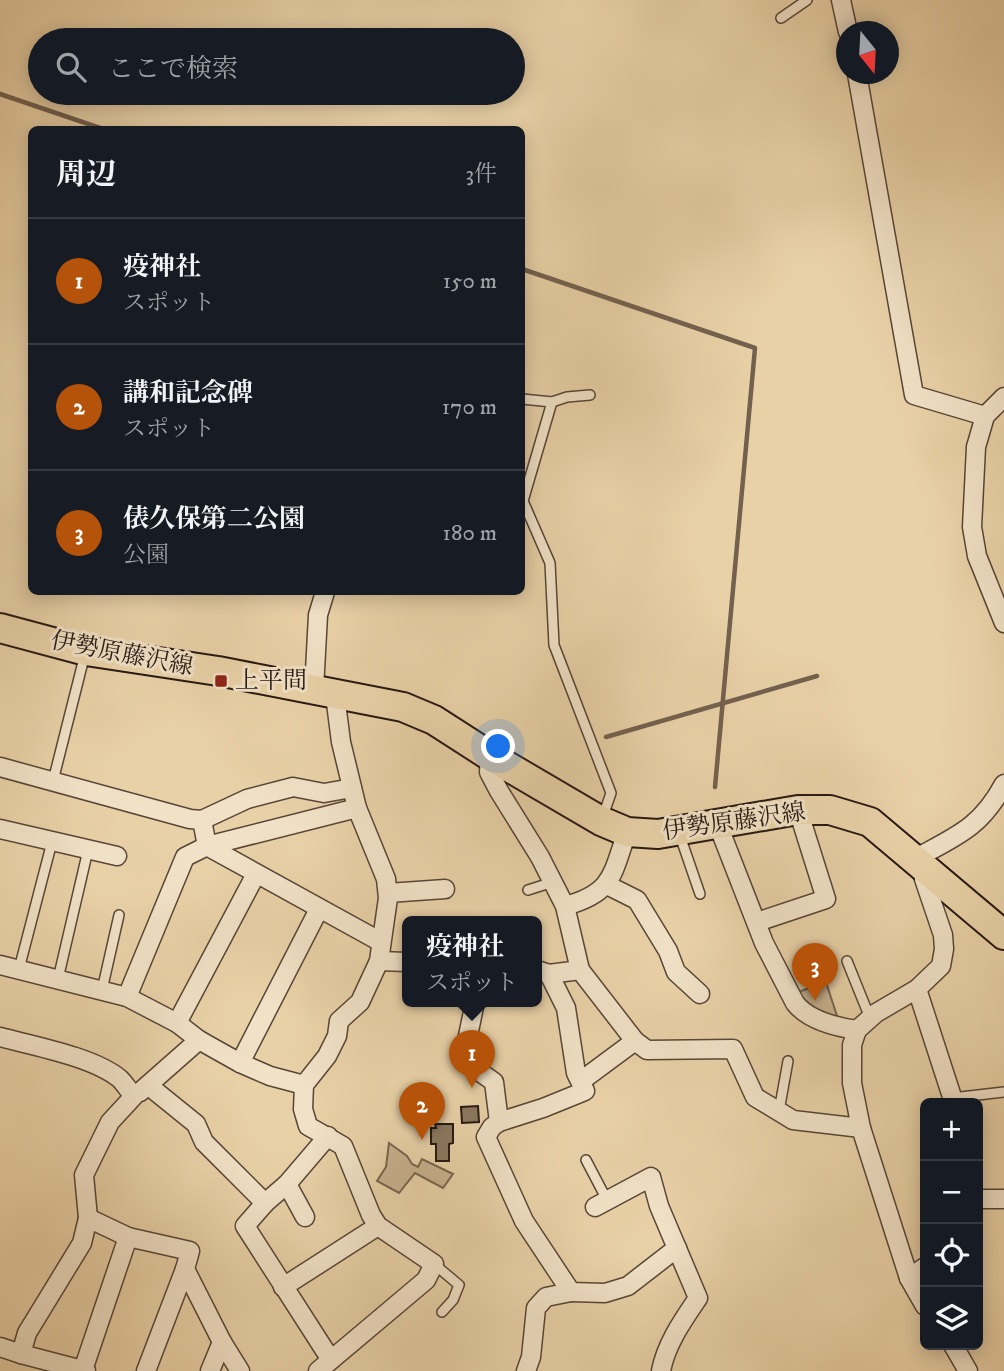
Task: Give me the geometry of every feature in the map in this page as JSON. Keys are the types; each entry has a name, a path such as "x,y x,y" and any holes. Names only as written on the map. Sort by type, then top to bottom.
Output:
{"main road":[{"name":"伊勢原藤沢線","path":"0,628 86,650 378,701 420,712 601,821 628,832 658,834 798,810 831,810 870,822 1004,935"}],"street":[{"path":"841,0 846,21"},
{"path":"859,84 914,396 985,416"},
{"path":"1004,397 985,416 976,447 972,527 977,556 1004,623"},
{"path":"324,595 317,615 326,692 336,703 341,742 356,808 386,878 388,893 379,961 360,1002 339,1021 337,1035 327,1056 304,1085 303,1110 308,1126 328,1136 343,1146 378,1226 434,1264 426,1280 325,1366 283,1287 245,1226 265,1203 287,1184 328,1136"},
{"path":"490,756 489,772 540,856 565,906 580,970 635,1041 647,1050 733,1049 755,1097 779,1112 793,1120 861,1128"},
{"path":"0,767 202,820 247,799 293,787 324,793 352,788"},
{"path":"920,1297 909,1278 861,1128 852,1083 852,1045 864,1024 876,1013 916,989 941,966 943,935 924,879 922,864 991,808 1004,784"},
{"path":"127,997 186,857 207,846 356,808"},
{"path":"757,922 826,900 798,810"},
{"path":"202,820 207,846 381,942"},
{"path":"718,825 764,943 794,1003 801,1011 837,1027 864,1024"},
{"path":"0,829 117,856"},
{"path":"565,906 583,901 607,885 628,832"},
{"path":"177,1023 256,874"},
{"path":"607,885 637,900 668,951 676,972 698,986"},
{"path":"388,893 445,889"},
{"path":"240,1063 319,909"},
{"path":"379,961 402,962"},
{"path":"0,965 127,997 177,1023 199,1040 240,1063 270,1076 304,1085"},
{"path":"571,1292 524,1221 486,1137 499,1122 585,1091 576,1073 566,1008 543,972 580,970"},
{"path":"916,989 952,1098"},
{"path":"474,1007 463,1060 494,1082 499,1122"},
{"path":"0,1037 54,1051 102,1068 196,1124 208,1153 248,1192 265,1203"},
{"path":"21,1354 27,1333 82,1243 88,1218 84,1175 110,1122 199,1040"},
{"path":"581,1081 635,1041"},
{"path":"601,1204 651,1177 659,1206 698,1298 679,1325 663,1360 662,1371"},
{"path":"287,1184 305,1217"},
{"path":"983,1199 1004,1199"},
{"path":"88,1218 128,1237 190,1251 146,1371"},
{"path":"283,1287 378,1226"},
{"path":"0,1348 55,1367 84,1370 128,1237"},
{"path":"526,1371 531,1357 536,1308 546,1297 571,1292 605,1293 628,1286 677,1248"},
{"path":"185,1269 240,1371"},
{"path":"909,1278 920,1270"},
{"path":"209,1371 222,1342"},
{"path":"956,1350 968,1371"}],"lane":[{"path":"782,18 807,0"},
{"path":"525,399 552,402 590,395"},
{"path":"525,494 552,402"},
{"path":"525,506 550,563 554,645 611,793 601,821"},
{"path":"53,781 86,650"},
{"path":"679,831 700,894"},
{"path":"19,969 52,842"},
{"path":"58,979 88,850"},
{"path":"528,890 554,882"},
{"path":"102,990 119,915"},
{"path":"847,961 864,1024"},
{"path":"779,1112 788,1061"},
{"path":"968,1098 1004,1091"},
{"path":"586,1160 601,1204"},
{"path":"434,1264 459,1285 453,1300 442,1312"}],"shaded area":[{"path":"826,982 838,1019 801,1009 795,993"},
{"path":"389,1143 418,1167 422,1159 453,1174 443,1188 415,1173 399,1193 377,1181 386,1167"}],"building":[{"path":"478,1106 479,1122 462,1123 461,1107"},
{"path":"435,1124 453,1124 449,1161 436,1161 436,1144 431,1144 431,1128 436,1128"}],"waterway":[{"path":"0,94 28,104"},
{"path":"32,105 94,126"},
{"path":"525,270 755,348 715,787"},
{"path":"606,737 817,676"}],"place":[{"name":"上平間","path":"221,681"},
{"name":"俵久保第二公園","path":"815,1001"},
{"name":"疫神社","path":"472,1088"},
{"name":"講和記念碑","path":"422,1140"}]}
